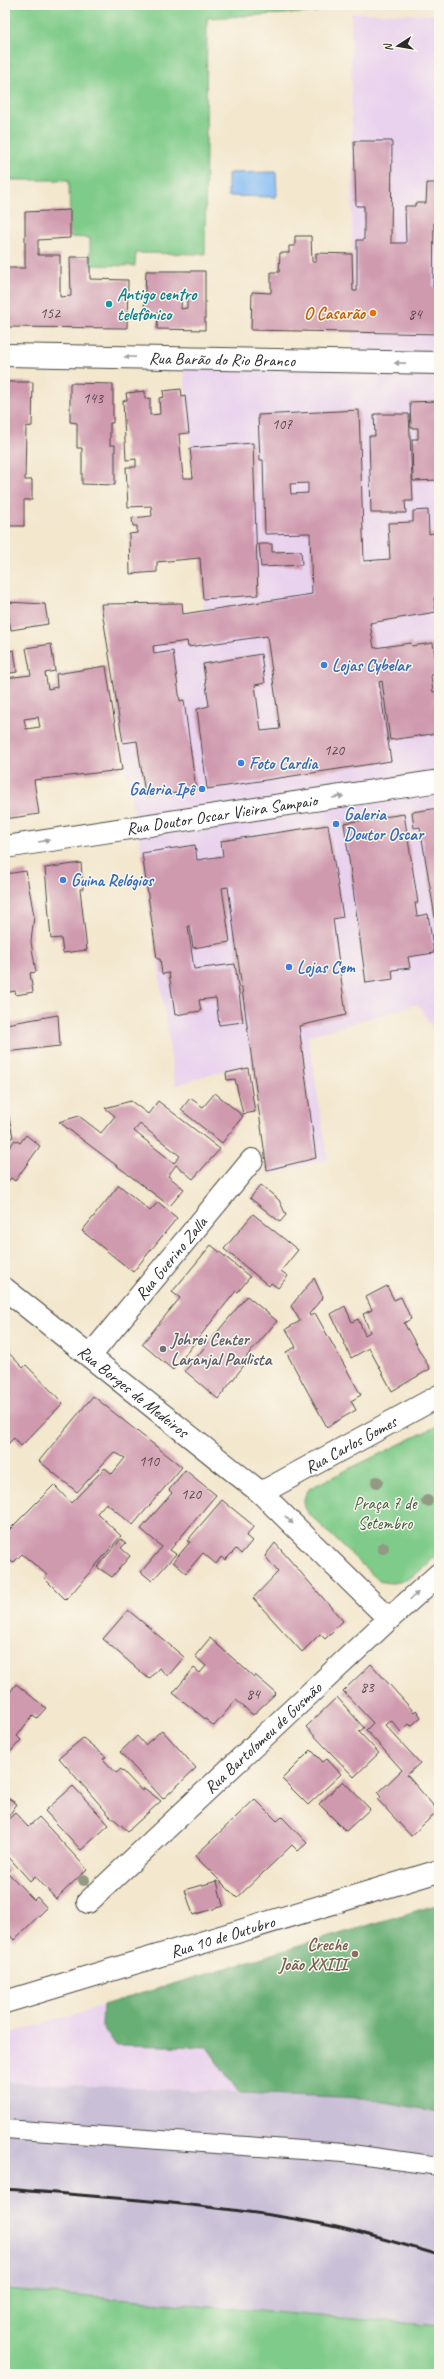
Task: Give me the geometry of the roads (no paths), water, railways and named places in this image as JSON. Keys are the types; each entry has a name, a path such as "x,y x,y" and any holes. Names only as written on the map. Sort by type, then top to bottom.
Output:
{"street":[{"name":"Rua Barão do Rio Branco","path":"5,355 439,363"},
{"name":"Rua Doutor Oscar Vieira Sampaio","path":"5,847 439,781"},
{"name":"Rua Guerino Zalla","path":"90,1356 252,1160"},
{"name":"Rua Borges de Medeiros","path":"5,1289 261,1493"},
{"name":"Rua Carlos Gomes","path":"261,1493 439,1396"},
{"path":"261,1493 389,1619"},
{"name":"Rua Bartolomeu de Gusmão","path":"88,1902 389,1619 439,1574"},
{"name":"Rua 10 de Outubro","path":"5,2002 439,1871"}],"lane":[{"path":"5,2129 344,2153 439,2166"}],"water":[{"path":"276,172 277,195 275,197 228,196 228,174 230,173"}],"railway":[{"path":"5,2189 167,2202 287,2218 327,2225 439,2255"}],"place":[{"name":"Antigo centro telefônico","path":"109,304"},
{"name":"O Casarão","path":"373,313"},
{"name":"Lojas Cybelar","path":"324,665"},
{"name":"Foto Cardia","path":"241,763"},
{"name":"Galeria Ipê","path":"202,789"},
{"name":"Galeria Doutor Oscar","path":"336,824"},
{"name":"Guina Relógios","path":"63,880"},
{"name":"Lojas Cem","path":"289,967"},
{"name":"Johrei Center Laranjal Paulista","path":"163,1349"},
{"name":"Creche João XXIII","path":"355,1954"}],"park label":[{"name":"Praça 7 de Setembro","path":"385,1513"}]}
